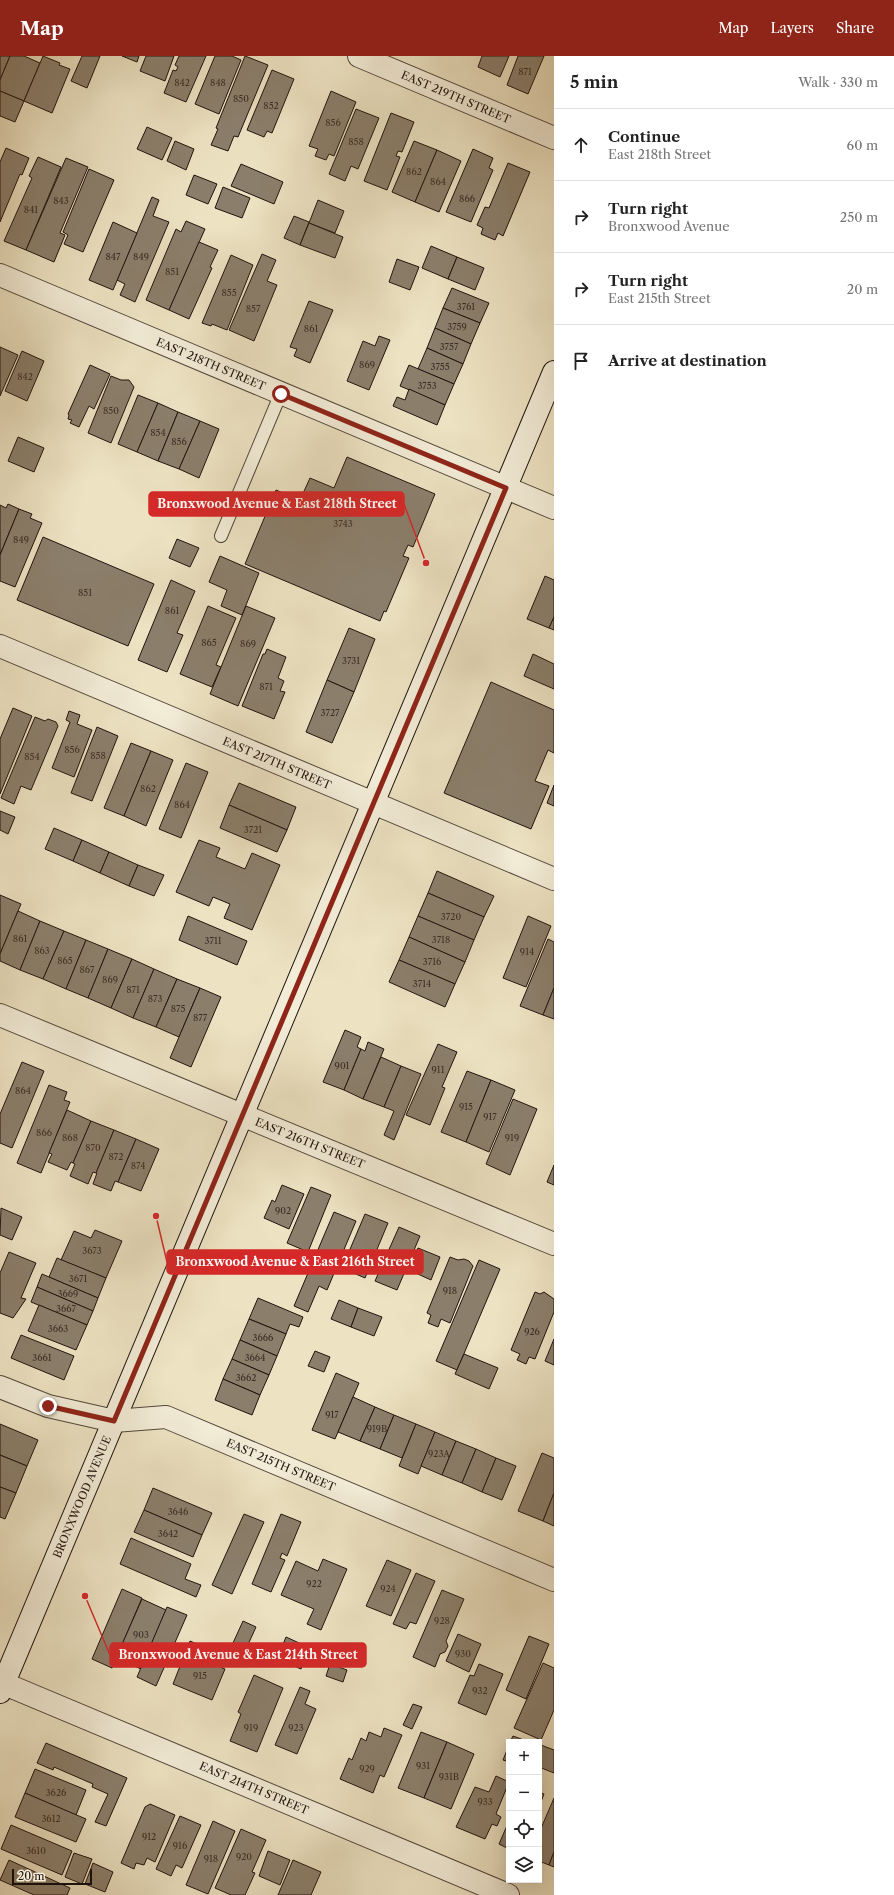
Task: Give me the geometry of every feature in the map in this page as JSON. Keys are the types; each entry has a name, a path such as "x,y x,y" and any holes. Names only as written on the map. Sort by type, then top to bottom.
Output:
{"street":[{"name":"EAST 219TH STREET","path":"359,56 554,138"},
{"name":"EAST 218TH STREET","path":"0,275 554,508"},
{"name":"BRONXWOOD AVENUE","path":"1,1686 114,1421 554,372"},
{"name":"EAST 217TH STREET","path":"0,646 554,879"},
{"name":"EAST 216TH STREET","path":"0,1015 554,1244"},
{"name":"EAST 215TH STREET","path":"0,1387 48,1406 114,1421 166,1416 554,1580"},
{"name":"EAST 214TH STREET","path":"1,1686 508,1895"}],"lane":[{"path":"221,536 281,394"}],"building":[{"path":"0,56 10,56 0,80"},
{"path":"10,56 24,56 40,63 24,101 0,91 0,80"},
{"path":"43,56 70,69 52,113 24,101"},
{"path":"82,56 100,56 87,88 71,81"},
{"path":"122,56 139,56 137,62"},
{"path":"146,56 174,56 165,81 140,71"},
{"path":"179,56 206,56 186,102 164,93 173,70 176,71 178,67 175,65"},
{"path":"215,56 232,56 241,60 219,114 195,104"},
{"path":"245,56 268,65 238,137 234,136 228,151 211,145 218,129 216,128"},
{"path":"482,56 509,56 500,77 478,67"},
{"path":"518,56 544,56 528,94 507,85"},
{"path":"272,70 294,79 272,133 267,131 264,137 247,130"},
{"path":"0,91 24,101 15,122 0,116"},
{"path":"331,91 356,102 334,156 329,154 326,160 315,156 318,149 309,146"},
{"path":"356,109 379,118 358,169 351,166 345,181 329,174"},
{"path":"391,113 414,122 402,152 398,151 396,156 400,157 387,190 364,181"},
{"path":"147,127 172,138 162,160 137,149"},
{"path":"175,141 194,149 186,170 167,161"},
{"path":"414,141 437,150 415,202 392,192"},
{"path":"6,148 29,158 22,175 20,174 0,222 0,162"},
{"path":"473,149 493,158 489,168 493,170 471,222 446,212"},
{"path":"437,150 461,161 439,212 415,202"},
{"path":"38,157 61,167 26,250 4,241 32,178 29,176"},
{"path":"66,158 88,167 60,233 65,235 54,262 26,250"},
{"path":"508,163 530,172 503,236 498,233 495,240 481,234 483,228 477,225 485,207 489,208"},
{"path":"241,164 283,182 274,204 231,186"},
{"path":"89,169 114,180 83,252 64,244 68,235 63,232"},
{"path":"194,175 217,184 208,204 186,195"},
{"path":"223,187 250,198 242,218 215,208"},
{"path":"152,197 159,200 153,216 169,222 135,302 120,295 125,284 117,280"},
{"path":"318,200 344,211 335,233 309,223"},
{"path":"294,216 309,222 300,245 284,238"},
{"path":"186,221 205,229 169,310 146,300 176,229 181,232"},
{"path":"113,222 137,233 113,290 89,280"},
{"path":"309,223 343,237 335,258 300,245"},
{"path":"199,242 218,250 210,267 212,268 189,319 169,310"},
{"path":"431,246 457,257 448,279 422,268"},
{"path":"262,254 276,260 267,281 277,285 254,341 229,330"},
{"path":"231,255 253,265 227,330 212,324 211,326 202,323"},
{"path":"457,257 484,268 475,290 448,279"},
{"path":"397,259 419,267 410,290 389,282"},
{"path":"452,288 489,303 480,323 443,308"},
{"path":"309,301 333,310 310,363 294,356 297,349 290,347"},
{"path":"443,308 480,323 471,344 435,328"},
{"path":"435,328 471,344 463,364 427,348"},
{"path":"379,336 390,340 369,390 347,381 363,341 375,346"},
{"path":"0,347 18,355 0,396"},
{"path":"427,348 463,364 454,384 418,369"},
{"path":"22,351 44,361 27,401 5,391"},
{"path":"90,365 110,374 94,409 89,406 79,427 70,423 72,420 68,419 68,414"},
{"path":"409,365 454,384 445,405 400,386"},
{"path":"111,376 121,380 129,380 134,387 111,443 88,433"},
{"path":"409,389 445,405 437,425 393,406 397,397 405,400"},
{"path":"138,395 158,403 137,452 118,444"},
{"path":"158,403 178,412 158,461 137,452"},
{"path":"178,412 200,421 179,469 158,461"},
{"path":"200,421 219,429 199,478 179,469"},
{"path":"18,437 44,448 34,472 8,461"},
{"path":"347,457 435,494 413,547 408,545 403,556 409,558 386,612 384,611 380,621 245,564 276,490 300,500 310,478 334,488"},
{"path":"8,504 19,509 0,555 0,505 6,508"},
{"path":"19,509 32,514 30,518 42,523 15,587 0,581 0,555"},
{"path":"43,537 154,584 128,646 17,600"},
{"path":"177,539 199,548 190,567 169,558"},
{"path":"220,556 259,573 242,615 221,606 227,590 209,582"},
{"path":"545,576 554,580 554,617 549,628 527,619"},
{"path":"171,580 195,591 177,633 183,635 167,672 138,660"},
{"path":"208,606 236,618 216,665 221,667 212,687 180,674"},
{"path":"246,606 275,618 238,706 210,694"},
{"path":"554,617 554,630 549,628"},
{"path":"349,628 375,639 354,692 327,680"},
{"path":"267,649 286,657 278,678 284,681 280,691 285,692 274,719 242,706 263,654 265,654"},
{"path":"533,654 554,664 554,689 524,676"},
{"path":"327,680 354,692 332,743 306,732"},
{"path":"491,682 554,710 554,753 548,750 535,781 549,786 531,829 444,793"},
{"path":"13,708 32,716 0,794 0,739"},
{"path":"69,711 80,715 77,724 92,730 74,777 52,768 70,722 66,720"},
{"path":"35,717 45,721 48,719 56,722 58,726 31,790 21,786 14,804 1,798"},
{"path":"97,727 118,736 92,801 71,793"},
{"path":"131,743 151,751 124,816 104,808"},
{"path":"151,751 173,760 146,826 124,816"},
{"path":"186,763 208,772 181,838 159,829"},
{"path":"239,783 296,807 287,830 229,805"},
{"path":"554,785 554,806 547,803"},
{"path":"229,805 287,830 277,852 220,828"},
{"path":"0,811 15,817 8,834 0,830"},
{"path":"54,828 82,840 73,861 45,849"},
{"path":"82,840 109,852 100,873 73,861"},
{"path":"199,840 220,848 216,857 245,869 252,853 280,865 252,930 224,918 230,904 213,897 209,906 176,892"},
{"path":"109,852 138,865 129,886 100,873"},
{"path":"138,865 164,875 154,896 129,886"},
{"path":"437,871 494,896 484,917 428,893"},
{"path":"428,893 484,917 474,940 418,916"},
{"path":"0,895 21,904 0,954"},
{"path":"18,911 40,921 20,970 0,961 0,954"},
{"path":"188,916 247,941 237,965 179,940"},
{"path":"418,916 474,940 465,962 409,937"},
{"path":"528,916 551,926 526,987 503,978"},
{"path":"40,921 64,931 43,979 20,970"},
{"path":"64,931 86,940 66,989 43,979"},
{"path":"409,937 465,962 455,984 399,960"},
{"path":"548,939 554,942 554,988 543,1015 520,1006"},
{"path":"86,940 108,949 88,998 66,989"},
{"path":"108,949 132,959 111,1008 88,998"},
{"path":"132,959 154,969 133,1018 111,1008"},
{"path":"399,960 455,984 445,1007 389,982"},
{"path":"154,969 177,979 156,1027 133,1018"},
{"path":"177,979 200,988 179,1037 156,1027"},
{"path":"200,988 221,997 191,1067 170,1058"},
{"path":"554,988 554,1019 543,1015"},
{"path":"345,1030 361,1037 357,1047 361,1049 344,1090 323,1082"},
{"path":"368,1042 384,1049 363,1099 344,1090 361,1049 365,1051"},
{"path":"438,1044 457,1052 442,1087 445,1088 430,1125 406,1115"},
{"path":"381,1057 401,1066 384,1107 363,1099"},
{"path":"22,1062 44,1071 12,1148 0,1143 0,1114"},
{"path":"401,1066 421,1074 394,1140 384,1135 394,1111 384,1107"},
{"path":"467,1071 491,1080 466,1142 441,1132"},
{"path":"491,1080 515,1090 489,1152 466,1142"},
{"path":"49,1085 67,1092 64,1100 70,1102 41,1173 17,1163"},
{"path":"513,1099 537,1109 510,1175 486,1164"},
{"path":"67,1110 91,1121 73,1163 71,1162 67,1170 48,1162 52,1154 49,1153"},
{"path":"91,1121 114,1130 96,1173 93,1172 88,1184 70,1176 75,1164 73,1163"},
{"path":"114,1130 136,1139 118,1182 115,1181 111,1191 93,1184"},
{"path":"136,1139 159,1149 141,1191 118,1182"},
{"path":"554,1165 554,1185 547,1182"},
{"path":"282,1185 304,1194 289,1229 264,1218 272,1200 275,1202"},
{"path":"311,1187 331,1195 308,1252 287,1243"},
{"path":"1,1208 22,1217 12,1240 0,1235"},
{"path":"334,1212 356,1221 327,1290 319,1286 308,1312 294,1306"},
{"path":"365,1214 388,1223 365,1278 342,1268"},
{"path":"399,1227 420,1236 397,1290 375,1281"},
{"path":"95,1230 122,1241 106,1278 61,1260 74,1231 91,1238"},
{"path":"418,1248 440,1257 431,1280 409,1270"},
{"path":"9,1252 36,1263 21,1298 26,1299 13,1318 0,1313 0,1273"},
{"path":"450,1257 458,1260 464,1259 469,1261 473,1266 450,1323 441,1319 438,1327 428,1323 431,1315 427,1313"},
{"path":"57,1258 106,1278 98,1298 49,1277"},
{"path":"479,1260 500,1269 457,1370 436,1361"},
{"path":"42,1274 98,1298 93,1311 37,1287"},
{"path":"37,1287 93,1311 87,1325 31,1302"},
{"path":"535,1292 540,1294 544,1292 554,1299 554,1312 535,1359 529,1357 526,1364 517,1360 520,1354 511,1350"},
{"path":"258,1298 303,1317 299,1327 290,1324 286,1334 249,1319"},
{"path":"339,1300 358,1308 351,1327 331,1319"},
{"path":"39,1305 87,1325 76,1350 28,1331"},
{"path":"358,1308 382,1317 374,1336 351,1327"},
{"path":"249,1319 286,1334 277,1356 240,1340"},
{"path":"21,1335 74,1356 64,1380 11,1358"},
{"path":"554,1339 554,1365 545,1361"},
{"path":"240,1340 277,1356 269,1375 232,1359"},
{"path":"315,1351 330,1357 324,1372 308,1366"},
{"path":"464,1354 498,1368 489,1389 455,1374"},
{"path":"232,1359 269,1375 260,1395 223,1379"},
{"path":"336,1373 359,1383 335,1439 312,1430"},
{"path":"223,1379 260,1395 252,1415 215,1400"},
{"path":"353,1397 375,1407 360,1441 338,1432"},
{"path":"375,1407 394,1415 380,1449 360,1441"},
{"path":"394,1415 416,1424 402,1458 380,1449"},
{"path":"0,1424 38,1440 27,1466 0,1455"},
{"path":"416,1424 435,1432 418,1474 399,1466"},
{"path":"435,1432 456,1441 442,1475 421,1466"},
{"path":"456,1441 476,1449 462,1483 442,1475"},
{"path":"476,1449 496,1458 482,1492 462,1483"},
{"path":"542,1453 554,1458 554,1493 543,1521 518,1511"},
{"path":"0,1455 27,1466 16,1493 0,1487"},
{"path":"496,1458 516,1466 502,1500 482,1492"},
{"path":"0,1487 16,1493 5,1519 0,1517"},
{"path":"153,1488 212,1513 202,1535 144,1510"},
{"path":"554,1493 554,1526 543,1521"},
{"path":"144,1510 202,1535 193,1557 134,1532"},
{"path":"244,1514 264,1522 232,1594 212,1585"},
{"path":"281,1514 301,1522 287,1556 282,1553 280,1558 285,1560 271,1592 252,1584"},
{"path":"131,1538 191,1564 185,1579 201,1585 196,1597 120,1564"},
{"path":"323,1559 347,1569 321,1630 307,1624 314,1609 281,1595 296,1561 318,1571"},
{"path":"387,1560 411,1570 391,1616 366,1606"},
{"path":"416,1573 435,1581 416,1624 410,1622 406,1629 393,1624"},
{"path":"122,1589 142,1598 112,1668 92,1659"},
{"path":"442,1590 464,1599 446,1641 448,1646 445,1652 440,1654 435,1667 413,1657"},
{"path":"142,1599 166,1610 141,1669 116,1658"},
{"path":"167,1607 187,1615 156,1686 137,1677"},
{"path":"243,1621 256,1627 246,1649 233,1643"},
{"path":"458,1634 481,1644 469,1672 446,1661"},
{"path":"529,1636 549,1644 526,1699 506,1690"},
{"path":"286,1637 310,1648 301,1669 277,1659"},
{"path":"190,1641 227,1657 222,1668 225,1669 212,1700 173,1684"},
{"path":"543,1663 554,1668 554,1710 541,1739 514,1728"},
{"path":"330,1664 347,1670 343,1682 326,1676"},
{"path":"479,1664 503,1674 486,1715 458,1703 470,1675 474,1676"},
{"path":"254,1675 283,1688 257,1752 230,1741 241,1714 238,1712"},
{"path":"300,1687 310,1691 305,1704 316,1709 297,1754 275,1745"},
{"path":"413,1704 422,1707 412,1729 403,1725"},
{"path":"384,1728 402,1735 384,1777 380,1775 373,1793 340,1779 349,1758 352,1760 361,1738 366,1741 369,1732 381,1737"},
{"path":"421,1732 447,1742 424,1798 398,1788"},
{"path":"513,1736 521,1739 512,1739"},
{"path":"447,1742 474,1754 451,1809 424,1798"},
{"path":"46,1743 127,1778 106,1826 95,1822 108,1794 92,1787 93,1784 54,1767 53,1770 37,1763"},
{"path":"542,1745 554,1750 554,1773 542,1768"},
{"path":"506,1752 506,1761 503,1760"},
{"path":"35,1769 86,1790 76,1815 25,1793"},
{"path":"496,1776 506,1781 506,1789 496,1814 501,1817 497,1826 492,1824 485,1839 456,1827 475,1787 489,1792"},
{"path":"25,1793 86,1819 76,1842 15,1817"},
{"path":"554,1798 554,1852 549,1865 542,1862 542,1826"},
{"path":"150,1804 175,1815 155,1862 147,1858 144,1865 136,1863 134,1869 121,1863 145,1807"},
{"path":"180,1816 201,1825 182,1868 176,1865 171,1876 156,1869"},
{"path":"213,1821 235,1831 208,1894 186,1885"},
{"path":"11,1825 72,1851 62,1875 1,1849"},
{"path":"506,1828 506,1848 499,1844"},
{"path":"241,1829 266,1840 252,1872 255,1873 245,1895 231,1895 215,1888"},
{"path":"268,1851 290,1860 280,1885 259,1876"},
{"path":"554,1852 554,1867 549,1865"},
{"path":"74,1853 92,1859 82,1884 65,1877"},
{"path":"9,1860 70,1888 67,1895 34,1895 0,1880"},
{"path":"293,1860 321,1872 311,1895 278,1895"},
{"path":"93,1863 113,1872 105,1892 85,1884"}],"place":[{"name":"Bronxwood Avenue & East 218th Street","path":"426,563"},
{"name":"Bronxwood Avenue & East 216th Street","path":"156,1216"},
{"name":"Bronxwood Avenue & East 214th Street","path":"85,1596"}],"route":[{"path":"48,1406 114,1421 506,488 281,394"}]}
